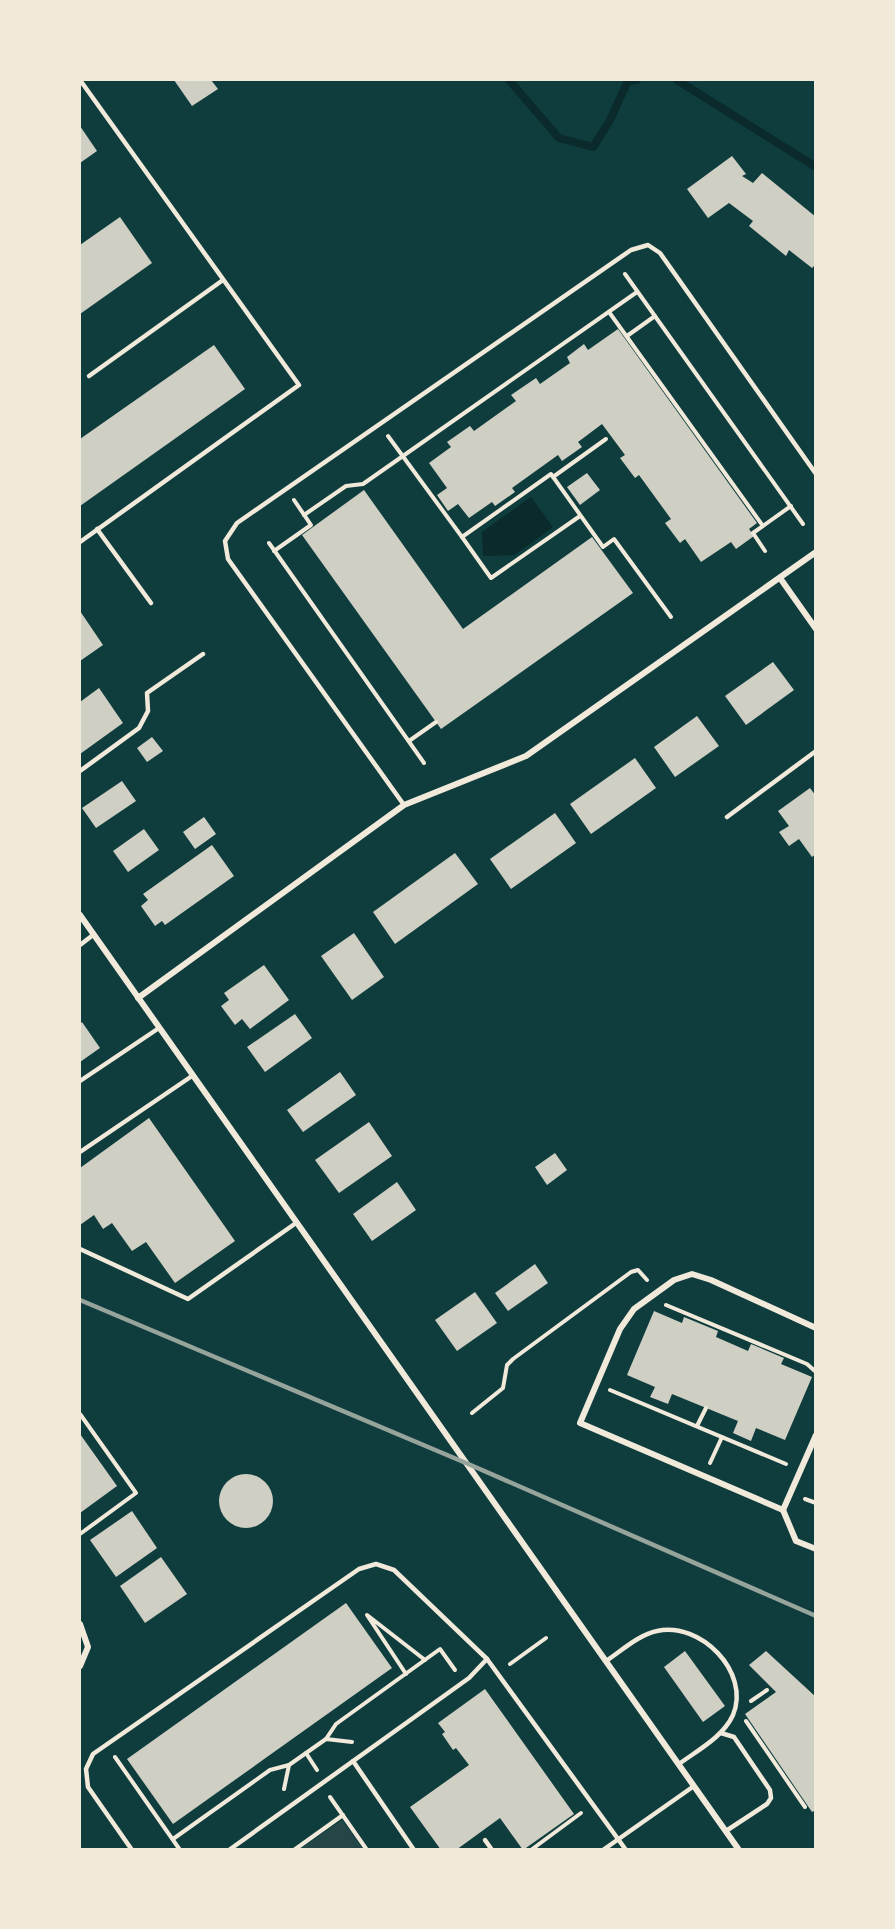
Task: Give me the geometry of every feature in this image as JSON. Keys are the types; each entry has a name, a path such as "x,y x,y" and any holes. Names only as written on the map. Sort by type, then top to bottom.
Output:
{"street":[{"path":"138,998 404,805 526,756 816,552"},
{"path":"780,578 816,629"},
{"path":"80,915 739,1850"},
{"path":"816,1328 711,1280 692,1274 674,1280 634,1309 620,1329 580,1423 783,1510 796,1541 816,1549"},
{"path":"783,1510 816,1435"},
{"path":"80,1624 88,1647 80,1666"}],"lane":[{"path":"80,80 298,386 80,542"},
{"path":"404,805 228,559 225,541 237,523 631,250 648,245 660,253 816,474"},
{"path":"89,376 223,280"},
{"path":"97,529 151,603"},
{"path":"80,771 139,728 148,711 147,693 203,654"},
{"path":"727,817 816,751"},
{"path":"80,945 93,935"},
{"path":"80,1081 159,1029"},
{"path":"80,1150 192,1076"},
{"path":"80,1249 188,1299 296,1222"},
{"path":"132,1850 88,1787 86,1769 93,1754 359,1569 376,1564 394,1570 487,1659 626,1850"},
{"path":"606,1661 656,1631 677,1630 695,1636 718,1653 732,1671 737,1697 733,1714 721,1733 679,1764"},
{"path":"229,1850 469,1678 487,1659"},
{"path":"721,1733 734,1737 770,1790 771,1798 767,1804 726,1831"},
{"path":"353,1761 414,1850"},
{"path":"80,1764 86,1769"},
{"path":"603,1850 694,1786"},
{"path":"485,1840 492,1850"}],"path":[{"path":"616,261 803,524"},
{"path":"304,515 346,486 363,484 637,292"},
{"path":"609,312 763,526"},
{"path":"627,336 655,316"},
{"path":"379,423 491,578 580,516"},
{"path":"553,477 606,439"},
{"path":"462,537 551,474 603,547 614,539 671,617"},
{"path":"274,551 311,525 286,488"},
{"path":"765,551 753,533 791,506"},
{"path":"269,543 424,763"},
{"path":"408,741 436,722"},
{"path":"472,1413 503,1388 507,1365 513,1359 631,1272 638,1270 647,1280"},
{"path":"662,1303 807,1364 816,1371"},
{"path":"597,1384 800,1470"},
{"path":"697,1426 706,1408"},
{"path":"80,1414 136,1493 80,1534"},
{"path":"704,1476 722,1437"},
{"path":"406,1674 367,1615 425,1660"},
{"path":"510,1665 546,1638"},
{"path":"173,1839 270,1770 289,1765 326,1739 336,1724 440,1649 455,1670"},
{"path":"745,1720 805,1807"},
{"path":"326,1739 353,1742"},
{"path":"106,1744 180,1850"},
{"path":"306,1753 319,1774"},
{"path":"284,1789 289,1765"},
{"path":"330,1797 367,1850"},
{"path":"531,1850 594,1805"},
{"path":"573,1806 579,1815"},
{"path":"294,1850 343,1815"}],"shaded area":[{"path":"531,497 553,527 515,555 483,556 482,532"},
{"path":"342,1820 363,1849 300,1849"}],"building":[{"path":"174,80 211,80 218,89 192,106"},
{"path":"80,126 97,151 80,163"},
{"path":"732,156 746,174 742,176 753,183 762,173 816,217 816,264 812,268 789,250 786,256 749,226 753,221 729,203 708,218 687,189"},
{"path":"120,217 152,263 80,314 80,245"},
{"path":"618,329 757,523 749,529 754,536 736,549 731,542 701,562 685,539 680,543 665,523 671,519 639,475 635,478 620,458 625,455 602,424 578,442 582,447 562,461 558,455 512,488 515,492 495,506 492,502 469,518 458,504 448,511 437,495 447,488 429,463 451,447 447,442 470,426 474,431 516,401 511,395 536,378 540,384 570,363 567,357 584,344 588,350"},
{"path":"214,345 245,389 80,506 80,439"},
{"path":"587,473 600,490 580,505 567,487"},
{"path":"364,490 463,629 592,537 633,593 441,729 302,535"},
{"path":"80,611 103,645 80,661"},
{"path":"773,662 794,690 746,725 725,696"},
{"path":"99,688 123,723 80,754 80,702"},
{"path":"697,716 719,746 675,777 654,747"},
{"path":"152,737 163,751 147,762 137,748"},
{"path":"635,758 656,788 591,834 570,804"},
{"path":"122,781 136,801 96,828 82,808"},
{"path":"810,788 816,796 816,854 812,857 799,839 789,846 779,832 789,826 778,811"},
{"path":"555,813 576,843 511,889 490,859"},
{"path":"204,817 216,834 195,849 183,832"},
{"path":"144,829 159,850 128,872 113,851"},
{"path":"212,845 234,876 165,925 162,921 155,926 141,906 148,900 143,894"},
{"path":"455,853 478,884 395,944 373,912"},
{"path":"354,933 384,977 352,1000 321,956"},
{"path":"264,965 289,1000 250,1029 242,1019 235,1025 221,1006 229,1000 224,993"},
{"path":"295,1014 312,1038 265,1072 247,1047"},
{"path":"82,1022 100,1048 80,1062 80,1024"},
{"path":"340,1072 356,1095 303,1132 287,1110"},
{"path":"149,1118 235,1241 175,1283 146,1242 132,1251 112,1223 103,1229 94,1215 80,1225 80,1168"},
{"path":"369,1122 392,1156 339,1193 315,1160"},
{"path":"555,1153 567,1170 547,1185 535,1167"},
{"path":"397,1182 416,1210 372,1241 353,1214"},
{"path":"535,1264 548,1283 508,1311 495,1293"},
{"path":"475,1292 497,1323 457,1351 435,1320"},
{"path":"654,1311 682,1323 684,1317 718,1331 716,1337 748,1351 751,1344 784,1358 781,1364 812,1377 785,1440 756,1428 751,1441 733,1433 738,1421 672,1394 668,1404 650,1397 655,1387 627,1375"},
{"path":"80,1434 117,1486 80,1513"},
{"path":"246,1474 256,1476 265,1482 271,1491 273,1501 271,1511 265,1520 256,1526 246,1528 236,1526 227,1520 221,1511 219,1501 221,1491 227,1482 236,1476"},
{"path":"132,1511 157,1548 116,1577 90,1540"},
{"path":"161,1557 187,1594 145,1623 120,1586"},
{"path":"346,1603 392,1668 173,1824 127,1759"},
{"path":"685,1651 725,1706 703,1722 664,1667"},
{"path":"766,1651 816,1697 816,1810 812,1812 745,1714 776,1692 749,1665"},
{"path":"485,1689 574,1814 523,1850 500,1818 456,1850 441,1850 410,1807 469,1765 456,1748 453,1750 442,1734 445,1732 438,1723"}],"waterway":[{"path":"509,80 559,138 593,147 609,122 628,81 637,80"},
{"path":"677,80 816,167"}],"railway":[{"path":"80,1300 466,1463 816,1616"}]}
